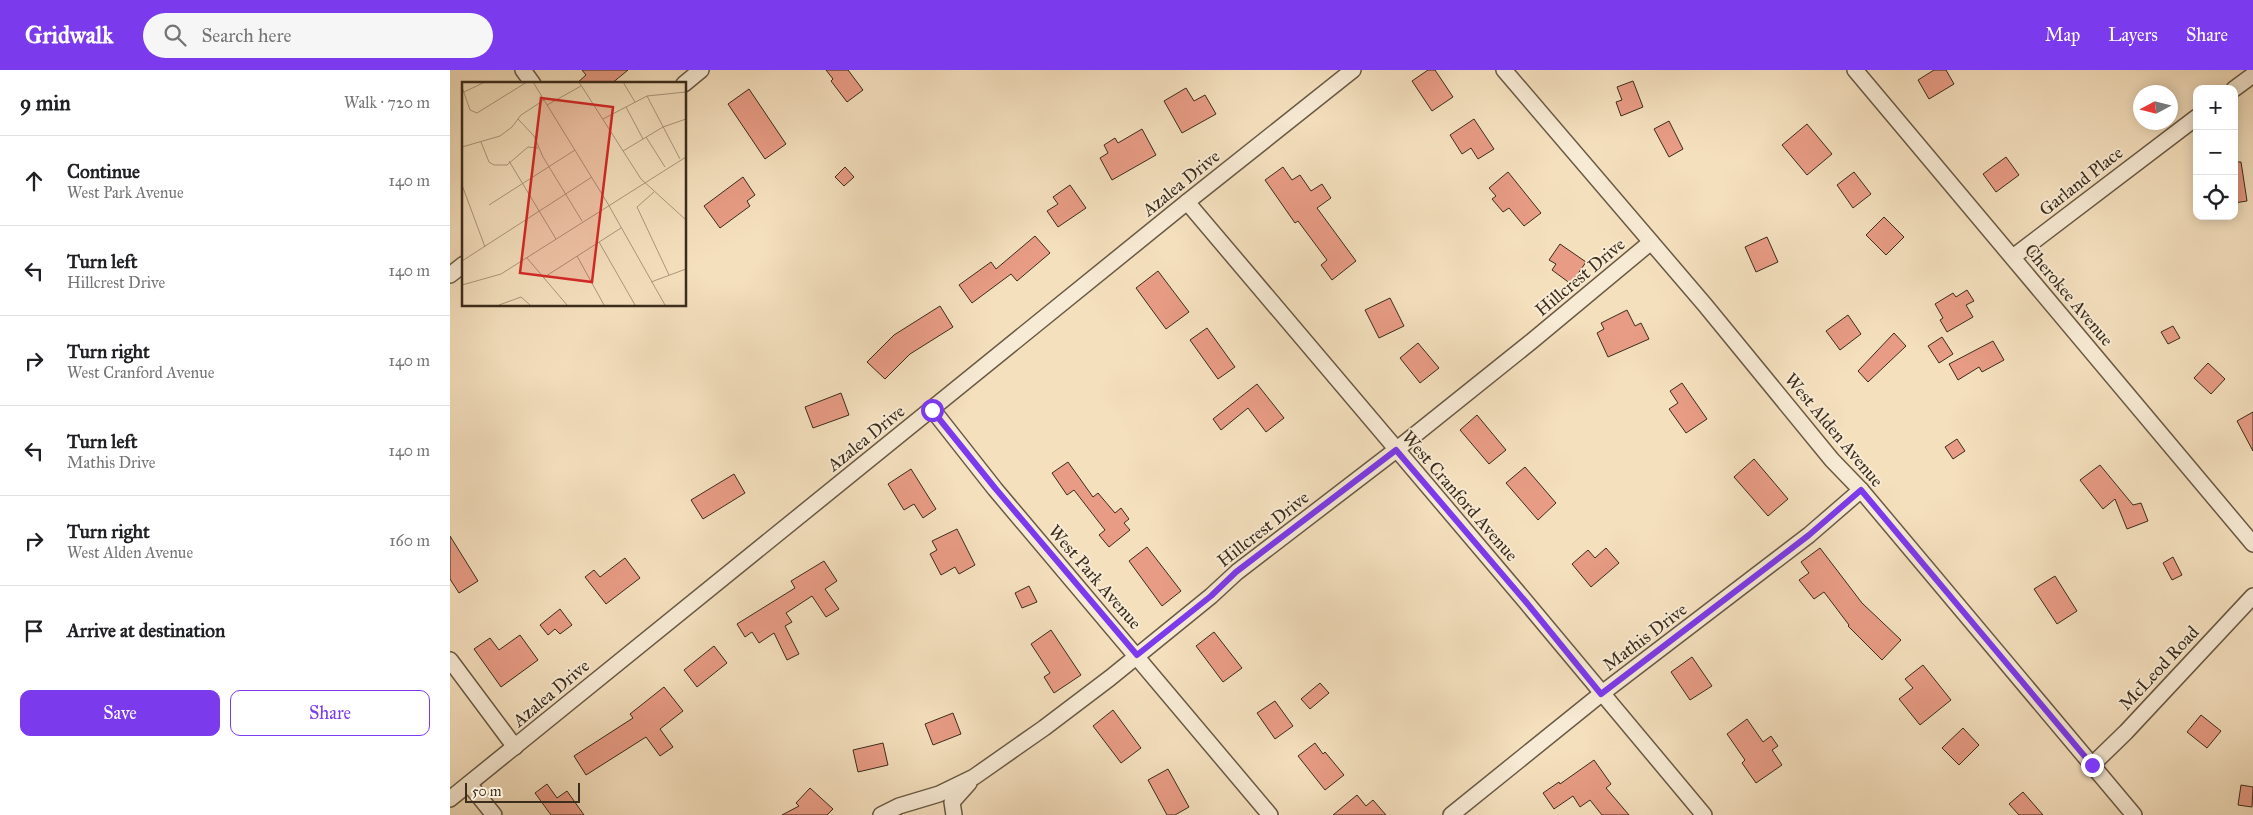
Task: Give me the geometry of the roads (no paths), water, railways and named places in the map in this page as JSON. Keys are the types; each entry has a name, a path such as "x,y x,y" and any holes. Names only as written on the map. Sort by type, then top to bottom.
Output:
{"street":[{"path":"524,70 532,82"},
{"path":"686,82 701,70"},
{"name":"Azalea Drive","path":"450,799 1187,202 1354,70"},
{"name":"West Alden Avenue","path":"1504,70 1705,305 1832,460 1861,490 2134,815"},
{"name":"Cherokee Avenue","path":"1855,70 2253,544"},
{"path":"2238,86 2253,75"},
{"name":"Garland Place","path":"2013,257 2193,120"},
{"name":"West Cranford Avenue","path":"1187,202 1704,815"},
{"name":"Hillcrest Drive","path":"881,815 899,806 939,794 974,777 1044,728 1211,596 1236,572 1396,450 1651,242"},
{"path":"450,275 462,266"},
{"name":"West Park Avenue","path":"932,410 995,488 1270,815"},
{"name":"Mathis Drive","path":"1451,815 1601,694 1809,535 1861,490"},
{"name":"McLeod Road","path":"2092,765 2126,732 2253,596"},
{"path":"450,660 515,748"},
{"path":"954,815 952,802 974,777"},
{"path":"469,784 494,815"}]}
